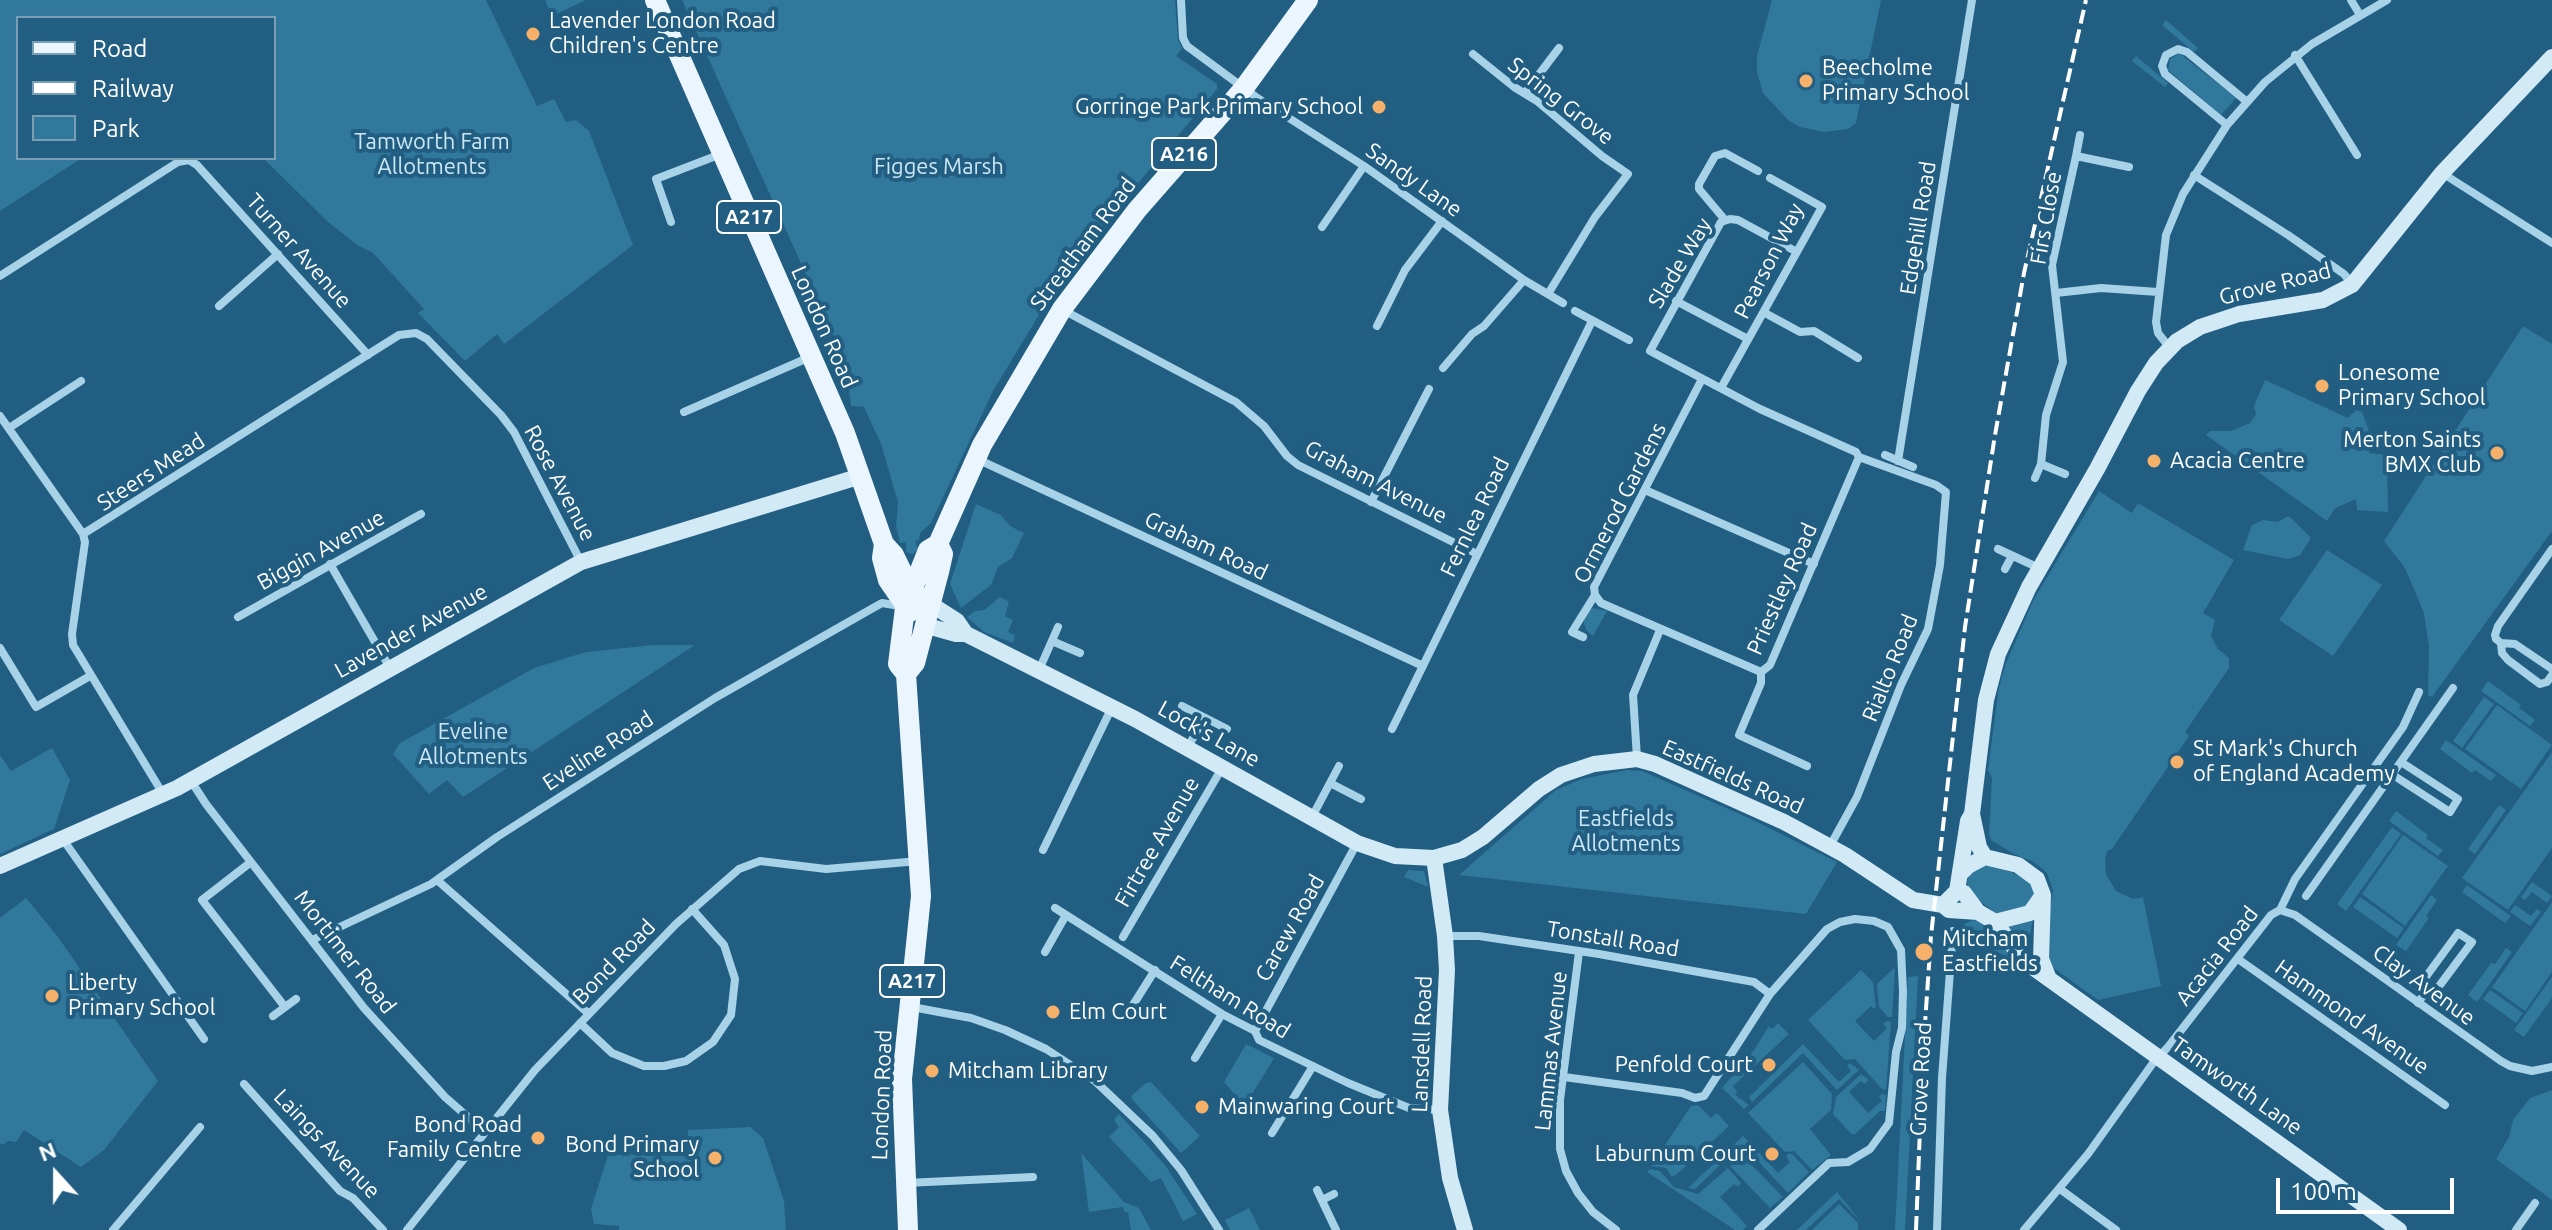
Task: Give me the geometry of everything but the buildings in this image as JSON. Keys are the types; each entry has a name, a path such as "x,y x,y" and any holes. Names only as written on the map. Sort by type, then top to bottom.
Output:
{"main road":[{"name":"London Road","path":"655,0 811,357 861,476 884,544 894,555 908,599 898,664 906,674 921,896 902,1095 908,1230"},
{"name":"Streatham Road","path":"908,599 928,550 938,544 975,458 1062,309 1137,210 1308,0"},
{"name":"Streatham Road","path":"924,625 943,554 938,544"},
{"path":"908,599 929,603"},
{"path":"908,599 924,625"},
{"name":"London Road","path":"906,674 915,663 924,625"}],"street":[{"name":"Sandy Lane","path":"1181,0 1184,42 1238,84 1364,166 1524,280 1563,303"},
{"name":"Edgehill Road","path":"1898,461 1972,0"},
{"path":"2351,0 2360,15"},
{"path":"2169,347 2156,327 2162,253 2168,224 2194,175 2246,101 2295,55 2387,0"},
{"path":"1525,93 1559,48"},
{"path":"2227,125 2165,74 2162,66 2166,55 2178,49 2187,52 2246,101"},
{"name":"Spring Grove","path":"1473,54 1628,174 1595,217 1548,294"},
{"path":"2295,55 2357,155"},
{"name":"Grove Road","path":"1985,857 1979,847 1972,814 1991,676 2009,628 2039,568 2095,473 2138,391 2169,347 2191,331 2212,322 2239,314 2323,300 2352,285 2442,173 2548,66"},
{"path":"2076,156 2080,135"},
{"path":"1725,220 1699,189 1715,156 1725,153 1758,171"},
{"path":"671,222 656,179 722,154"},
{"name":"Firs Close","path":"2035,478 2041,464 2046,415 2063,362 2053,255 2076,156 2129,167"},
{"name":"Turner Avenue","path":"0,276 178,162 193,161 368,355"},
{"path":"1322,227 1364,166"},
{"path":"2442,173 2552,243"},
{"path":"2194,175 2279,228 2344,274 2352,285"},
{"name":"Pearson Way","path":"1721,388 1822,207 1770,178"},
{"name":"Slade Way","path":"1702,379 1650,351 1718,226 1725,220 1738,220 1797,252"},
{"path":"1377,326 1405,270 1442,221"},
{"path":"219,306 278,254"},
{"path":"1443,368 1524,280"},
{"name":"Firs Close","path":"2056,293 2101,288 2158,292"},
{"name":"Pearson Way","path":"1676,301 1748,339"},
{"name":"Graham Avenue","path":"1062,309 1236,402 1264,426 1298,465 1477,554"},
{"path":"1575,311 1629,340"},
{"path":"1765,313 1800,332 1814,331 1858,358"},
{"name":"Fernlea Road","path":"1392,729 1592,321"},
{"name":"Rose Avenue","path":"399,335 416,333 427,339 501,415 514,432 581,562"},
{"name":"Steers Mead","path":"164,795 90,676 72,639 85,542 83,534 99,527 399,335"},
{"path":"684,412 811,357"},
{"path":"1702,379 1856,452 1859,457 1914,472"},
{"name":"Ormerod Gardens","path":"1583,637 1572,632 1595,595 1594,587 1702,379"},
{"path":"9,428 81,381"},
{"path":"1371,502 1429,389"},
{"path":"0,416 83,534"},
{"path":"1885,455 1914,472"},
{"name":"Priestley Road","path":"1807,766 1739,735 1761,683 1761,672 1770,665 1859,457"},
{"name":"Graham Road","path":"975,458 1423,666"},
{"path":"2041,464 2065,474"},
{"name":"Rialto Road","path":"1830,846 1857,797 1901,685 1928,629 1940,565 1946,492 1914,472"},
{"name":"Lavender Avenue","path":"0,866 191,781 581,562 861,476"},
{"path":"1645,490 1814,564"},
{"name":"Biggin Avenue","path":"238,617 421,514"},
{"path":"1998,549 2039,568"},
{"path":"2552,549 2498,626 2495,635 2501,643 2515,644 2552,669"},
{"path":"2005,569 2012,556"},
{"path":"330,564 390,668"},
{"path":"1595,595 1601,603 1761,672"},
{"name":"Eveline Road","path":"312,940 437,880 497,837 715,698 882,603 908,599"},
{"name":"Lock's Lane","path":"929,603 957,621 966,634"},
{"name":"Lock's Lane","path":"924,625 966,634 1112,707 1357,843 1395,856 1434,858"},
{"path":"1038,671 1058,627"},
{"path":"1637,759 1633,695 1660,630"},
{"path":"1052,641 1080,653"},
{"path":"2501,643 2502,653 2508,660 2540,684 2547,682 2552,675"},
{"path":"0,648 36,707 90,676"},
{"path":"2306,896 2453,688"},
{"name":"Acacia Road","path":"2024,1230 2108,1129 2153,1063 2271,915 2280,910 2295,879 2403,727 2419,692"},
{"path":"1182,706 1227,729"},
{"path":"1043,850 1112,707"},
{"path":"1188,747 1204,718"},
{"path":"2384,756 2397,768 2450,812 2458,799 2397,768"},
{"name":"Eastfields Road","path":"1434,858 1478,841 1539,789 1561,775 1604,762 1637,759 1744,803 1830,846 1908,898 1936,905"},
{"path":"1312,817 1339,766"},
{"name":"Firtree Avenue","path":"1123,937 1222,767"},
{"name":"Mortimer Road","path":"191,781 372,1017 445,1097 485,1132"},
{"path":"1330,783 1361,799"},
{"name":"Grove Road","path":"1960,874 1968,821 1972,814"},
{"path":"62,838 204,1039"},
{"name":"Carew Road","path":"1255,1031 1357,843"},
{"path":"1936,905 1957,891 1960,874 1968,866 1985,857 2018,865 2033,874 2043,895 2040,949 2049,980"},
{"name":"Lansdell Road","path":"1434,858 1445,936 1447,1004 1440,1110 1450,1178 1465,1230"},
{"name":"Bond Road","path":"407,1230 535,1070 724,880 751,862 826,869 920,860"},
{"path":"251,862 202,900 285,1007"},
{"path":"437,880 589,1014"},
{"path":"1957,891 1964,893 1978,912"},
{"path":"1936,905 1949,910 1978,912 1995,922 2030,913 2043,895"},
{"name":"Feltham Road","path":"1055,908 1222,1014 1255,1031 1259,1040 1409,1108 1440,1110"},
{"path":"580,1023 612,1053 632,1063 648,1066 686,1061 713,1042 731,1015 735,979 724,945 692,909"},
{"name":"Clay Avenue","path":"2280,910 2295,915 2510,1066 2532,1071 2552,1067"},
{"path":"1045,952 1066,915"},
{"path":"1564,1077 1682,1093 1695,1098 1704,1096 1770,994 1823,933 1840,922 1865,919 1882,924 1891,931 1901,950 1902,1028 1896,1052 1889,1123 1870,1149 1848,1162 1829,1163 1758,1230"},
{"name":"Tamworth Lane","path":"1995,922 2024,961 2399,1230"},
{"name":"Grove Road","path":"1937,1230 1942,1078 1953,931"},
{"path":"2458,933 2472,942 2437,989 2429,987 2425,978 2458,933"},
{"name":"Tonstall Road","path":"1445,936 1479,936 1754,982 1770,994"},
{"name":"Lammas Avenue","path":"1579,952 1558,1123 1563,1160 1578,1193 1600,1225 1616,1230"},
{"name":"Hammond Avenue","path":"2238,959 2445,1105"},
{"path":"1133,1005 1155,970"},
{"path":"2418,1003 2429,987"},
{"path":"273,1016 296,999"},
{"path":"910,1007 971,1018 1005,1030 1046,1049 1095,1081 1153,1136 1181,1170 1219,1230"},
{"path":"1195,1058 1222,1014"},
{"path":"1272,1133 1313,1066"},
{"name":"Laings Avenue","path":"244,1084 340,1191 353,1198 383,1230"},
{"path":"113,1230 200,1127"},
{"path":"905,1183 1033,1177"},
{"path":"2060,1189 2116,1230"},
{"path":"1317,1190 1336,1230"},
{"path":"1322,1200 1334,1194"},
{"path":"2516,1230 2535,1203"}],"green space":[{"name":"Tamworth Farm Allotments","path":"0,0 486,0 537,106 554,99 566,122 576,120 589,131 633,245 504,344 497,334 465,361 418,313 424,309 373,253 357,245 327,221 265,160 276,160 276,16 16,16 16,160 79,160 0,211"},
{"path":"545,0 586,0 552,16"},
{"name":"Figges Marsh","path":"682,0 1175,0 1178,40 1182,48 1176,56 1217,84 1217,89 1057,285 993,391 931,523 915,541 918,549 913,554 906,552 906,542 900,543 896,526 898,502 881,444 864,407 851,406 846,363"},
{"name":"Beecholme Primary School","path":"1772,0 1881,0 1856,123 1848,129 1824,132 1800,127 1788,120 1763,93 1757,72 1757,56"},
{"path":"2166,20 2198,48 2194,52 2162,25"},
{"path":"2179,53 2236,98 2221,115 2168,70 2170,59"},
{"path":"2136,56 2168,83 2165,87 2132,61"},
{"name":"Merton Saints BMX Club","path":"2523,326 2552,344 2552,531 2432,697 2428,695 2429,646 2424,613 2405,568 2384,541"},
{"path":"2265,380 2348,418 2356,410 2362,412 2372,439 2369,453 2387,455 2388,512 2357,510 2356,499 2335,508 2327,521 2206,435 2210,431 2231,431 2250,423 2256,414 2254,406"},
{"path":"2099,491 2132,513 2138,503 2234,560 2203,613 2215,620 2211,636 2218,649 2229,658 2229,668 2185,732 2189,736 2112,849 2107,851 2105,860 2106,874 2116,891 2133,899 2143,897 2161,986 2098,1000 2052,967 2044,950 2053,890 2047,873 2034,862 1991,840 1992,778 1988,770 1999,687 2006,663 2034,599"},
{"path":"976,504 1001,515 1010,526 1024,533 1012,558 998,567 991,585 961,608 950,584"},
{"path":"2290,517 2311,538 2300,555 2288,559 2243,550 2252,525 2263,520 2278,522"},
{"path":"2327,550 2382,585 2333,656 2279,620"},
{"path":"1000,597 1009,602 1005,616 1013,620 1008,632 1015,635 1013,643 984,632 967,617 975,611 984,610"},
{"path":"1592,608 1607,611 1593,636 1584,623"},
{"name":"Eveline Allotments","path":"653,645 695,645 463,797 447,780 429,794 393,754 400,743 534,668 586,652"},
{"path":"2488,681 2521,705 2519,708 2535,720 2530,726 2481,691"},
{"path":"2484,697 2494,704 2462,748 2453,741"},
{"path":"2497,705 2552,745 2521,789 2465,749"},
{"path":"2446,740 2496,775 2491,781 2475,770 2472,773 2440,749"},
{"path":"52,748 70,780 54,829 0,854 0,755 11,771"},
{"path":"2552,752 2552,848 2508,910 2462,878"},
{"name":"Eastfields Allotments","path":"1627,770 1642,771 1751,819 1837,862 1806,914 1459,875 1556,790 1582,779"},
{"path":"2499,805 2506,810 2475,854 2468,849"},
{"path":"2396,811 2443,850 2438,856 2389,821"},
{"path":"2392,827 2401,834 2346,911 2337,904"},
{"path":"2403,835 2448,866 2405,926 2362,894"},
{"path":"1988,864 2027,878 2035,890 2032,904 2004,917 1969,892 1967,881 1971,872"},
{"path":"1408,870 1424,871 1428,887 1404,877"},
{"path":"2532,882 2552,896 2547,903 2532,892 2525,900 2521,897"},
{"path":"2467,885 2511,916 2505,923 2462,892"},
{"path":"2431,895 2437,900 2426,916 2429,918 2406,951 2396,945"},
{"path":"2360,897 2404,928 2397,938 2353,907"},
{"name":"Liberty Primary School","path":"26,898 58,937 158,1081 104,1150 81,1167 24,1130 16,1142 0,1143 0,918"},
{"path":"2552,902 2552,972 2525,1011 2492,987"},
{"path":"2515,905 2531,916 2537,909 2541,912 2530,926 2510,912"},
{"path":"2033,919 2030,935 2027,956 2007,927"},
{"path":"1973,920 1985,923 1995,932 2014,960 1963,931 1961,927"},
{"path":"2506,948 2512,952 2477,1002 2468,995"},
{"path":"1895,967 1892,1017 1888,1017 1879,1007 1877,984"},
{"path":"1861,970 1873,982 1876,1007 1871,1006 1855,1021 1874,1041 1887,1028 1883,1024 1891,1022 1886,1090 1855,1059 1845,1060 1808,1020"},
{"path":"1918,976 1905,1230 1895,1230 1908,977"},
{"path":"2552,977 2552,998 2524,1037 2514,1030"},
{"path":"2490,990 2523,1013 2516,1023 2483,999"},
{"path":"1778,1023 1789,1034 1733,1086 1737,1092 1735,1095 1749,1105 1744,1109 1722,1088 1754,1050 1769,1026 1772,1029"},
{"path":"1246,1044 1274,1058 1245,1106 1224,1082"},
{"path":"1803,1044 1839,1082 1851,1071 1847,1065 1850,1063 1859,1070 1837,1090 1803,1053 1752,1102 1749,1097"},
{"path":"1803,1062 1832,1094 1831,1110 1810,1129 1831,1155 1812,1170 1794,1151 1785,1152 1748,1113"},
{"path":"1861,1074 1869,1080 1864,1084 1861,1081 1849,1092 1868,1113 1882,1101 1879,1097 1882,1094 1886,1095 1885,1111 1880,1111 1855,1134 1851,1134 1833,1114 1836,1097"},
{"path":"1151,1082 1200,1136 1181,1153 1132,1099 1131,1096"},
{"path":"2552,1090 2552,1200 2496,1159 2509,1137 2513,1120 2530,1098"},
{"path":"1698,1105 1711,1118 1717,1113 1729,1126 1672,1177 1666,1168 1651,1166 1691,1106"},
{"path":"1119,1114 1165,1165 1197,1214 1183,1221 1161,1178 1151,1182 1109,1137 1119,1127 1114,1120"},
{"path":"750,1127 763,1138 784,1201 786,1230 619,1230 619,1226 594,1224 591,1209 608,1155 687,1153 688,1130"},
{"path":"1743,1136 1778,1173 1790,1162 1786,1156 1788,1154 1792,1154 1809,1172 1788,1193 1742,1144 1695,1189 1688,1188"},
{"path":"1081,1153 1124,1202 1139,1208 1151,1230 1131,1230 1128,1212 1123,1207 1089,1212"},
{"path":"1741,1154 1783,1197 1770,1208 1730,1166"},
{"path":"1728,1168 1741,1183 1738,1187 1734,1184 1720,1197 1747,1226 1743,1230 1735,1230 1647,1172 1650,1169 1660,1171 1674,1187 1698,1194"},
{"path":"1837,1192 1862,1223 1839,1199 1806,1230 1797,1230"},
{"path":"1839,1204 1858,1223 1858,1230 1812,1230"},
{"path":"1249,1208 1260,1230 1230,1230 1225,1220"}],"railway":[{"path":"1916,1230 1931,936 1965,627 2024,273 2086,0"}],"place":[{"name":"Lavender London Road Children's Centre","path":"533,34"},
{"name":"Beecholme Primary School","path":"1806,81"},
{"name":"Gorringe Park Primary School","path":"1379,107"},
{"name":"Lonesome Primary School","path":"2322,386"},
{"name":"Merton Saints BMX Club","path":"2497,453"},
{"name":"Acacia Centre","path":"2154,461"},
{"name":"St Mark's Church of England Academy","path":"2177,762"},
{"name":"Mitcham Eastfields","path":"1924,952"},
{"name":"Liberty Primary School","path":"52,996"},
{"name":"Elm Court","path":"1053,1012"},
{"name":"Penfold Court","path":"1769,1065"},
{"name":"Mitcham Library","path":"932,1071"},
{"name":"Mainwaring Court","path":"1202,1107"},
{"name":"Bond Road Family Centre","path":"538,1138"},
{"name":"Laburnum Court","path":"1772,1154"},
{"name":"Bond Primary School","path":"715,1158"}]}
